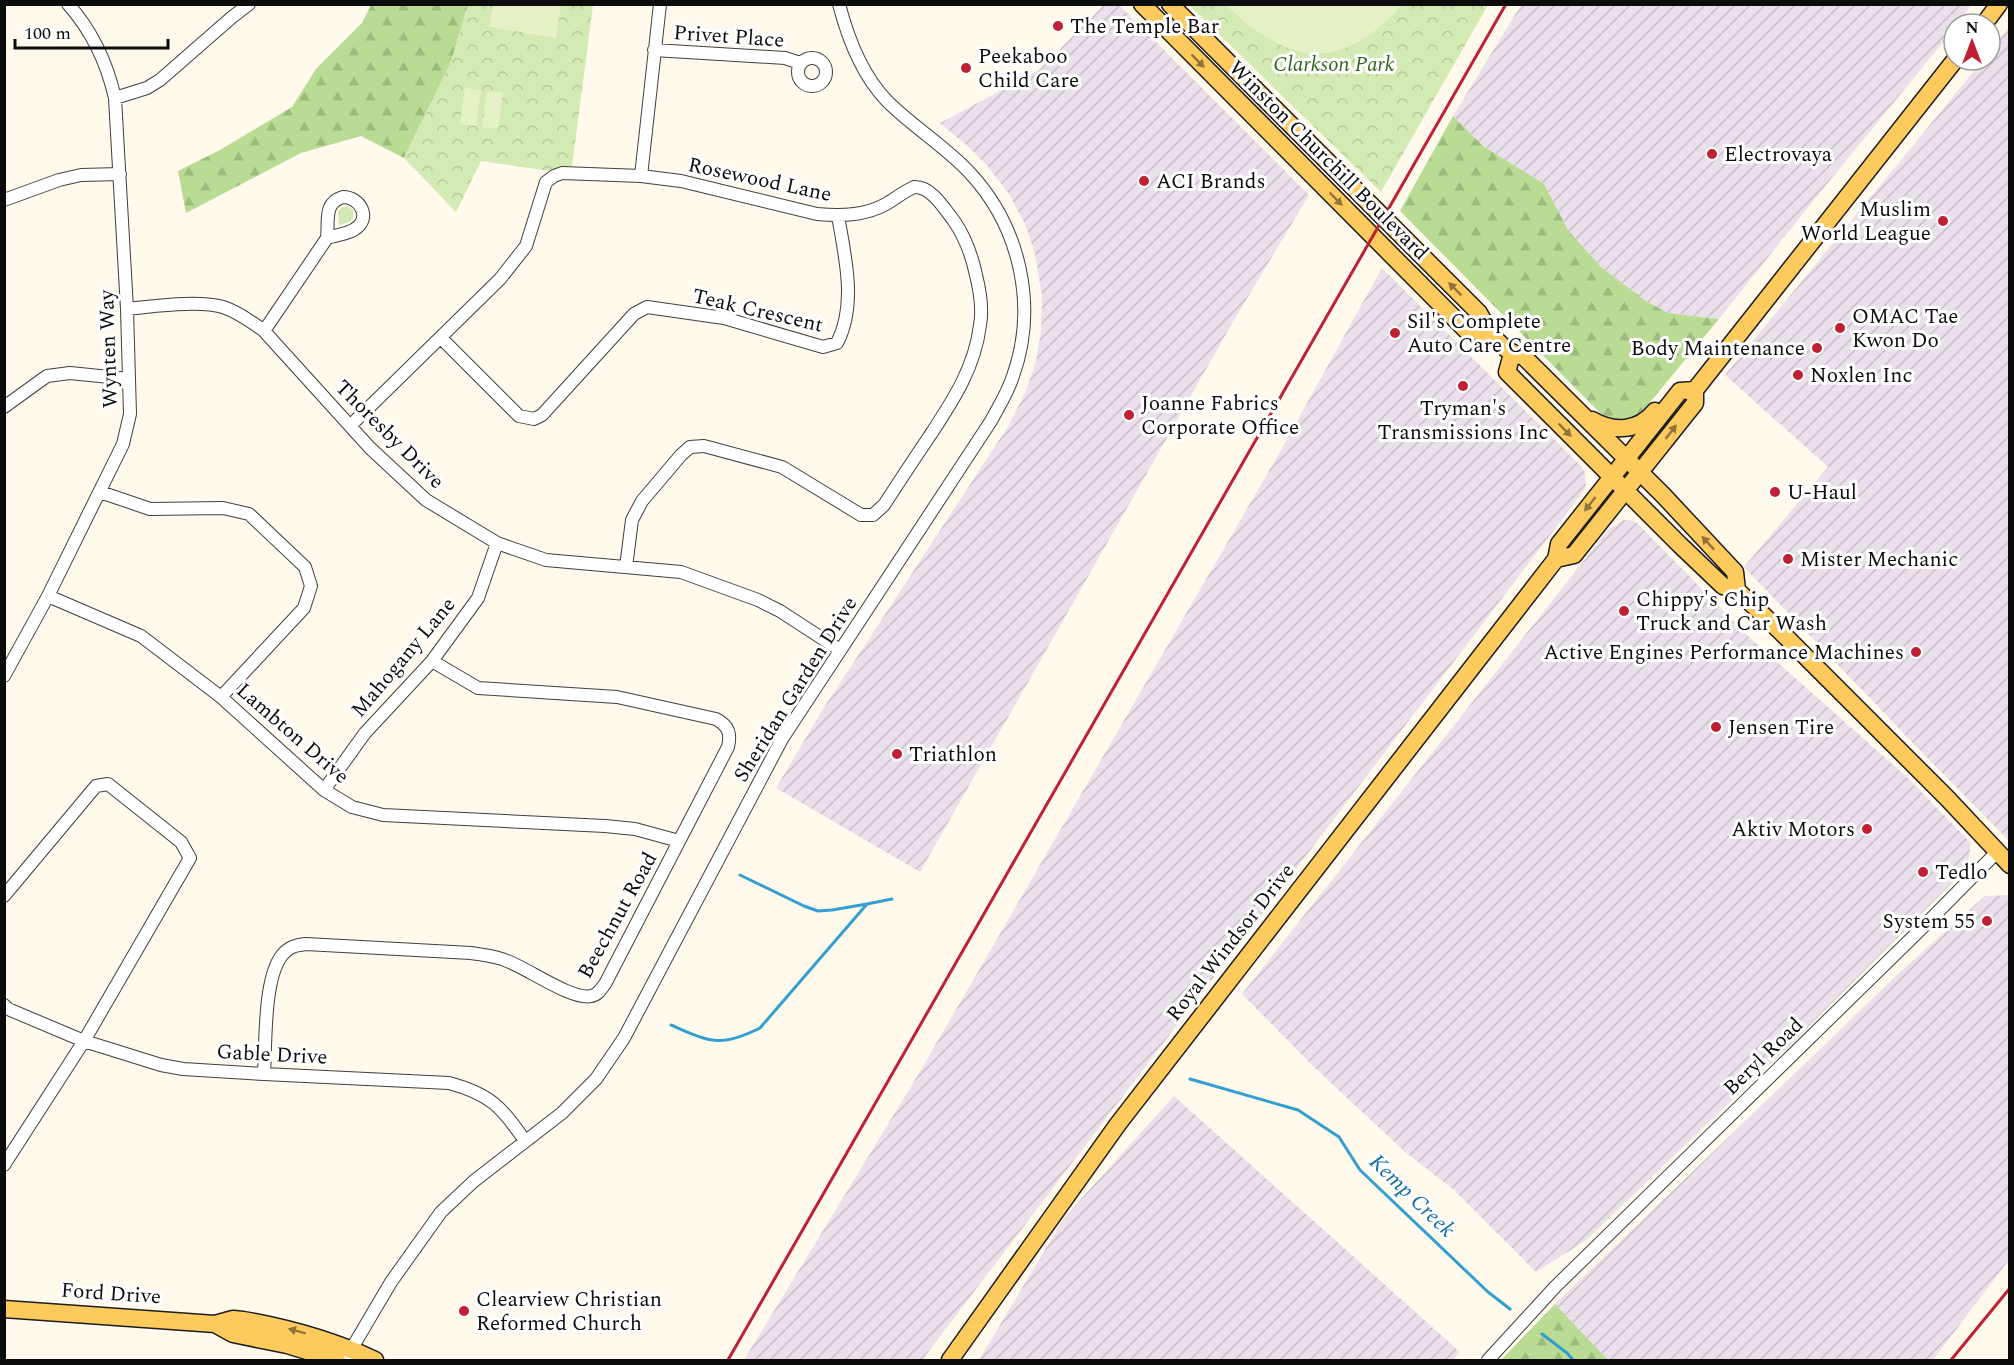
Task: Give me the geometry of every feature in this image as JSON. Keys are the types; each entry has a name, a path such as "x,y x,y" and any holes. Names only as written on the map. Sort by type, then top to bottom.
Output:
{"main road":[{"name":"Winston Churchill Boulevard","path":"1142,4 1466,330 1491,334"},
{"name":"Winston Churchill Boulevard","path":"1170,4 1479,313 1491,334 1512,354 1524,357 1640,472 1735,572 1737,590"},
{"name":"Royal Windsor Drive","path":"1556,559 1574,555 1695,403 1695,390 1946,72"},
{"name":"Winston Churchill Boulevard","path":"1512,354 1507,372 1723,586 1737,590 1947,798 2010,865"},
{"path":"1560,392 1593,421 1612,428 1632,427 1640,424 1647,420 1664,399 1676,396 1680,391 1695,390"},
{"name":"Royal Windsor Drive","path":"950,1360 1118,1124 1556,559 1559,544 1676,396"},
{"name":"Ford Drive","path":"4,1309 215,1324 233,1319 279,1326 311,1335 349,1355 375,1360"},
{"name":"Ford Drive","path":"215,1324 233,1334 287,1345 337,1360"}],"street":[{"name":"Wynten Way","path":"6,671 48,596 100,492 123,444 130,414 128,309 115,98 100,51 86,27 68,4"},
{"path":"115,98 147,88 160,80 249,4"},
{"path":"641,176 660,4"},
{"name":"Sheridan Garden Drive","path":"349,1355 391,1282 441,1212 474,1181 562,1113 596,1079 624,1038 782,739 1005,396 1019,356 1024,304 1018,257 1007,227 995,205 975,178 885,99 864,70 847,33 839,4"},
{"name":"Privet Place","path":"654,50 785,58 800,63"},
{"name":"Rosewood Lane","path":"350,426 500,279 526,246 546,182 554,176 562,173 641,176 681,181 817,214 838,216 862,213 885,205 907,190 919,187 926,190 936,199 961,232 974,265 980,294 981,324 975,352 954,400 884,505 873,515 861,515 782,467 704,446 690,447 642,501 632,520 626,567"},
{"path":"4,200 59,180 81,175 120,174"},
{"name":"Teak Crescent","path":"441,338 519,416 534,419 542,415 634,314 647,307 724,318 823,347 837,344 842,333 848,303 846,266 838,216"},
{"path":"264,331 327,238"},
{"name":"Thoresby Drive","path":"128,309 206,304 222,307 238,314 264,331 370,448 426,500 497,543 546,560 681,572 740,592 780,611 840,650"},
{"path":"4,407 47,376 70,373 129,379"},
{"path":"100,492 150,509 223,508 249,514 304,567 311,586 304,609 221,697"},
{"name":"Mahogany Lane","path":"324,790 365,733 432,661 478,598 497,543"},
{"name":"Lambton Drive","path":"48,596 141,636 221,697 324,790 352,807 383,815 635,829 679,841"},
{"name":"Beechnut Road","path":"264,1074 268,992 277,964 283,953 293,946 306,944 489,956 507,961 577,996 590,997 598,993 605,984 728,747 730,738 724,724 716,719 617,697 478,688 432,661"},
{"path":"4,896 96,786 108,784 181,842 190,858 84,1041 5,1164"},
{"name":"Beryl Road","path":"1488,1360 1555,1287 1919,932 1997,852"},
{"name":"Gable Drive","path":"4,1005 8,1009 84,1041 161,1065 183,1069 449,1083 484,1095 499,1106 525,1141"}],"shaded area":[{"path":"1104,5 1119,5 1309,195 1230,327 920,872 776,788 823,709 1009,425 1026,391 1036,361 1041,332 1042,296 1035,254 1025,224 1009,194 989,168 940,123 1039,70"},
{"path":"1521,5 1971,5 1966,12 1942,12 1942,44 1719,319 1668,313 1646,301 1601,267 1568,230 1544,184 1483,146 1453,116"},
{"path":"2009,27 2009,841 1744,567 1828,467 1725,375 1973,72 2002,72 2002,36"},
{"path":"1382,268 1581,466 1585,473 1586,488 922,1360 744,1360 918,1075 1280,452"},
{"path":"1623,520 1637,523 1750,638 1907,777 1971,843 1967,868 1798,1037 1585,1241 1536,1272 1454,1190 1405,1152 1315,1068 1242,994 1608,530"},
{"path":"2009,895 2009,1260 1933,1360 1608,1360 1555,1304 1899,973 1985,896"},
{"path":"1174,1096 1460,1352 1453,1360 979,1360 1064,1218"}],"green space":[{"path":"371,5 468,5 451,62 404,158 361,136 301,153 186,213 178,171 220,150 292,107 316,69 362,23"},
{"path":"468,5 593,5 571,174 481,161 456,212 404,158 451,62"},
{"path":"493,5 561,5 556,38 489,27"},
{"name":"Clarkson Park","path":"1189,5 1488,5 1381,192"},
{"path":"1226,5 1402,5 1380,27 1358,42 1336,51 1315,53 1293,50 1272,40 1249,25"},
{"path":"465,88 481,90 476,126 460,124"},
{"path":"487,91 503,93 498,129 482,127"},
{"path":"1453,116 1483,146 1544,184 1568,230 1601,267 1646,301 1668,313 1719,319 1646,407 1636,415 1620,420 1603,416 1400,211"},
{"path":"347,206 353,210 353,218 350,222 339,225 338,211"},
{"path":"1555,1304 1608,1360 1501,1360"}],"waterway":[{"path":"740,875 818,911 867,904"},
{"path":"671,1025 706,1039 715,1040 735,1038 760,1028 867,904 892,899"},
{"name":"Kemp Creek","path":"1190,1079 1298,1110 1339,1137 1360,1170 1488,1292 1510,1309"},
{"name":"Kemp Creek","path":"1542,1334 1573,1360"}],"railway":[{"path":"728,1360 1506,4"},
{"path":"1951,1360 2010,1288"}],"place":[{"name":"The Temple Bar","path":"1058,26"},
{"name":"Peekaboo Child Care","path":"966,68"},
{"name":"Electrovaya","path":"1712,154"},
{"name":"ACI Brands","path":"1144,181"},
{"name":"Muslim World League","path":"1943,221"},
{"name":"OMAC Tae Kwon Do","path":"1840,328"},
{"name":"Sil's Complete Auto Care Centre","path":"1395,333"},
{"name":"Body Maintenance","path":"1817,348"},
{"name":"Noxlen Inc","path":"1798,375"},
{"name":"Tryman's Transmissions Inc","path":"1463,386"},
{"name":"Joanne Fabrics Corporate Office","path":"1129,415"},
{"name":"U-Haul","path":"1775,492"},
{"name":"Mister Mechanic","path":"1788,559"},
{"name":"Chippy's Chip Truck and Car Wash","path":"1624,611"},
{"name":"Active Engines Performance Machines","path":"1916,652"},
{"name":"Jensen Tire","path":"1716,727"},
{"name":"Triathlon","path":"897,754"},
{"name":"Aktiv Motors","path":"1867,829"},
{"name":"Tedlo","path":"1923,872"},
{"name":"System 55","path":"1987,921"},
{"name":"Clearview Christian Reformed Church","path":"464,1311"}]}
